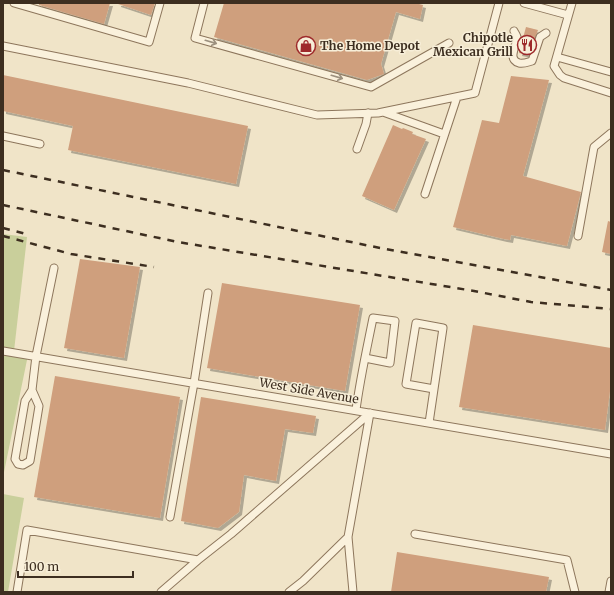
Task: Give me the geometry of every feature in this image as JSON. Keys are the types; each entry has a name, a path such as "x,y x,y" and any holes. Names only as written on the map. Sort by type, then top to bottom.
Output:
{"street":[{"path":"14,3 148,42 160,3"},
{"path":"204,3 195,38 371,86 449,43"},
{"path":"3,46 188,84 317,115 382,112 475,93 498,3"},
{"path":"524,3 568,15"},
{"path":"572,3 554,66 564,78 611,93"},
{"path":"514,30 517,37 513,52 514,58 515,61 523,63 532,61 540,37 546,33"},
{"path":"557,57 611,72"},
{"path":"425,194 457,97"},
{"path":"382,112 444,134"},
{"path":"357,149 366,124 368,113"},
{"path":"578,236 594,146 611,133"},
{"path":"3,136 40,144"},
{"path":"32,390 39,406 30,461 23,465 18,464 15,459 26,401 32,390 36,356 54,268"},
{"path":"170,517 194,383 208,293"},
{"path":"356,410 365,358 373,318 395,321 390,363 365,358"},
{"path":"429,423 443,328 416,323 406,384 434,389"},
{"name":"West Side Avenue","path":"3,351 611,454"},
{"path":"353,592 348,537 370,413"},
{"path":"161,592 231,534 370,413"},
{"path":"17,592 27,530 198,560"},
{"path":"415,534 567,560 575,592"},
{"path":"289,592 302,582 348,537"},
{"path":"609,592 611,581"}],"green space":[{"path":"3,234 27,237 14,351 28,355 3,477"},
{"path":"3,494 24,498 8,592 3,592"}],"building":[{"path":"39,3 110,3 104,24 39,5"},
{"path":"118,3 155,3 151,15"},
{"name":"The Home Depot","path":"224,3 415,3 423,5 420,19 396,12 381,64 384,74 367,80 214,37"},
{"name":"Chipotle Mexican Grill","path":"526,27 538,30 529,55 519,53"},
{"path":"3,75 248,126 236,184 68,150 73,126 3,111"},
{"path":"511,76 549,80 523,176 581,192 567,246 511,235 510,240 504,239 453,227 482,120 499,123"},
{"path":"393,125 413,132 412,134 426,139 394,210 362,196"},
{"path":"608,221 611,222 611,254 602,252"},
{"path":"80,259 140,267 124,358 64,348"},
{"path":"222,283 360,305 345,391 207,368"},
{"path":"473,325 611,348 611,383 605,430 459,407"},
{"path":"55,376 180,397 160,518 34,497"},
{"path":"201,397 316,416 313,433 285,429 276,481 244,475 239,512 218,528 181,521"},
{"path":"397,552 549,577 546,592 391,592"}],"railway":[{"path":"3,170 380,248 611,290"},
{"path":"3,205 178,242 474,291 531,302 611,309"},
{"path":"3,228 26,234"},
{"path":"3,236 71,254 154,267"}],"place":[{"name":"Chipotle Mexican Grill","path":"527,45"},
{"name":"The Home Depot","path":"306,46"}]}
